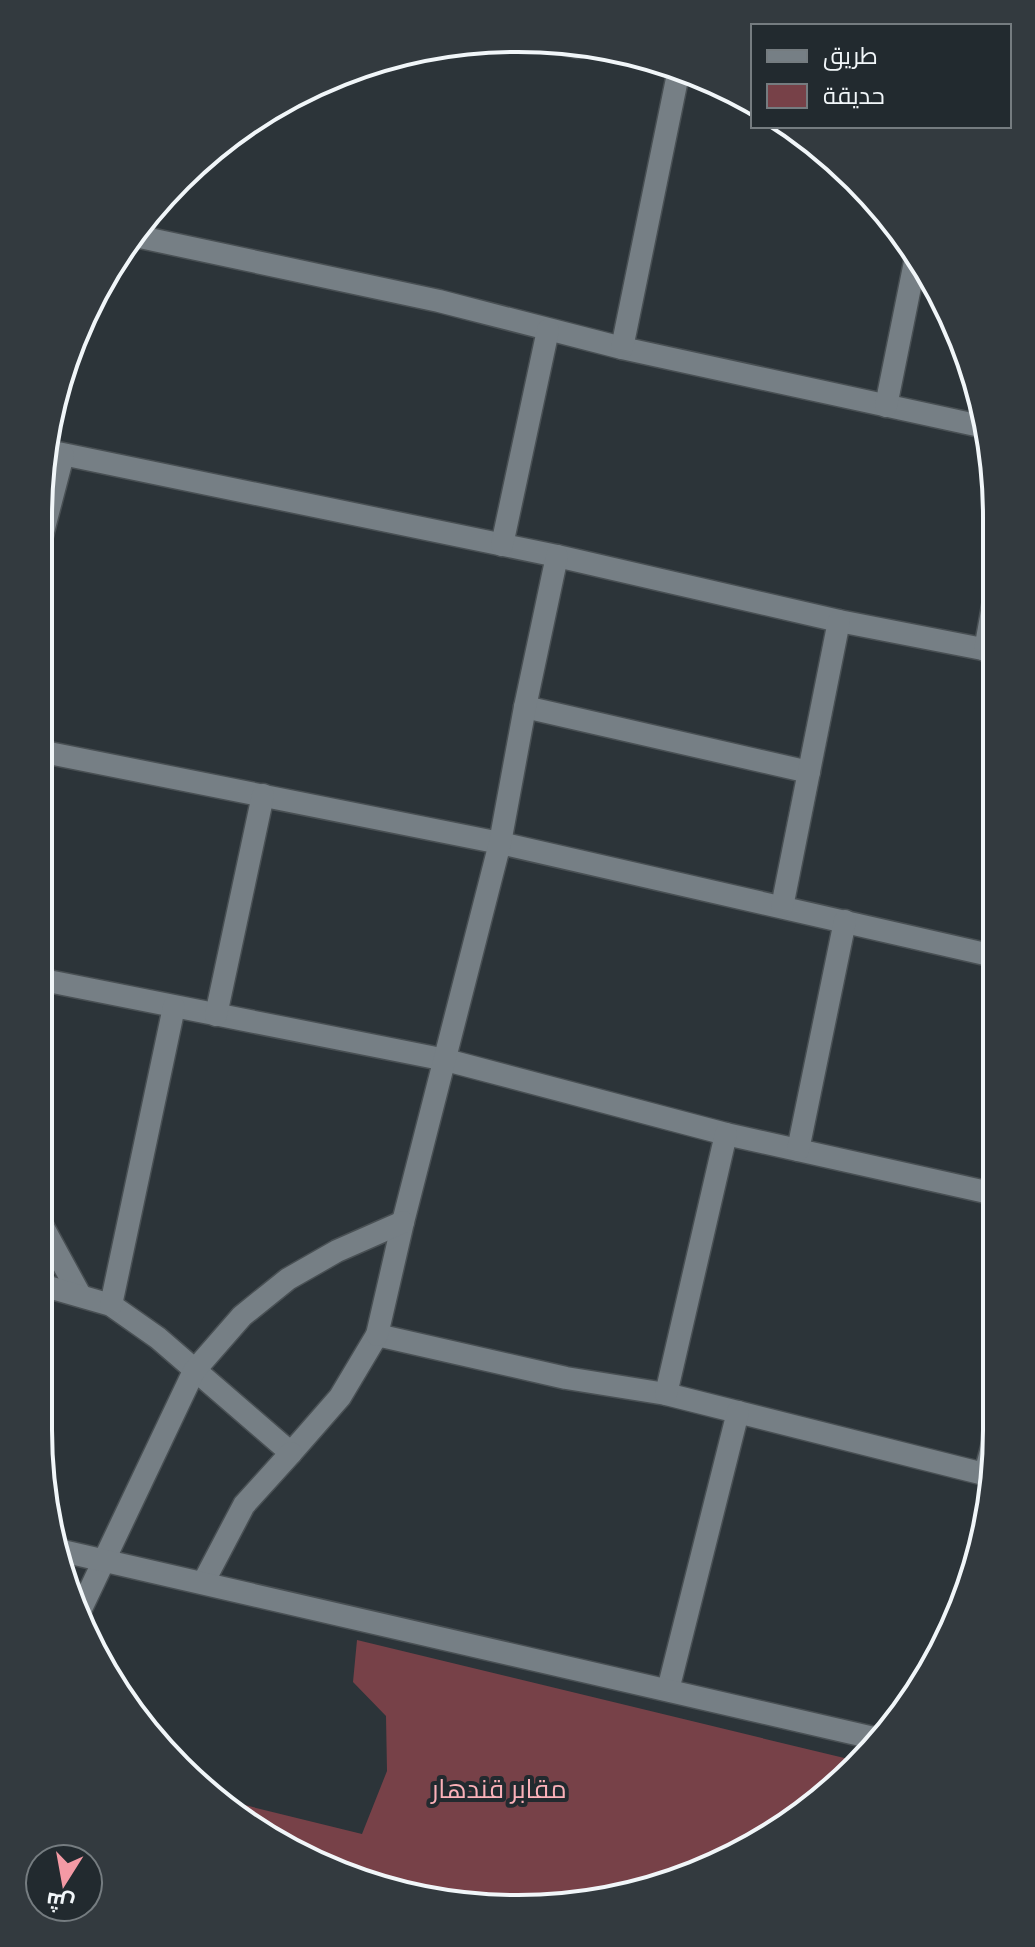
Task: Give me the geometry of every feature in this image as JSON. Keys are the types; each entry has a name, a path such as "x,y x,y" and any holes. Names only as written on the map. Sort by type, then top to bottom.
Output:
{"street":[{"path":"622,348 677,80"},
{"path":"145,238 439,301 622,348 973,425"},
{"path":"886,406 913,272"},
{"path":"502,545 548,330"},
{"path":"57,453 557,556 839,621 983,649"},
{"path":"203,1583 244,1505 340,1397 377,1335 500,843 557,556"},
{"path":"782,907 839,621"},
{"path":"525,707 809,772"},
{"path":"52,754 500,843 983,953"},
{"path":"216,1015 263,795"},
{"path":"798,1150 845,921"},
{"path":"52,982 446,1060 726,1134 983,1191"},
{"path":"111,1305 174,1007"},
{"path":"666,1394 726,1134"},
{"path":"85,1601 194,1371 242,1316 288,1279 337,1251 403,1222"},
{"path":"52,1244 80,1295"},
{"path":"52,1288 111,1305 158,1338 291,1453"},
{"path":"377,1335 566,1378 666,1394 981,1473"},
{"path":"668,1690 738,1412"},
{"path":"69,1552 867,1736"}],"green space":[{"name":"مقابر قندهار","path":"357,1640 847,1759 776,1817 723,1847 667,1870 608,1886 548,1894 457,1891 397,1879 339,1860 285,1833 241,1804 362,1834 387,1771 386,1716 353,1682"}]}
